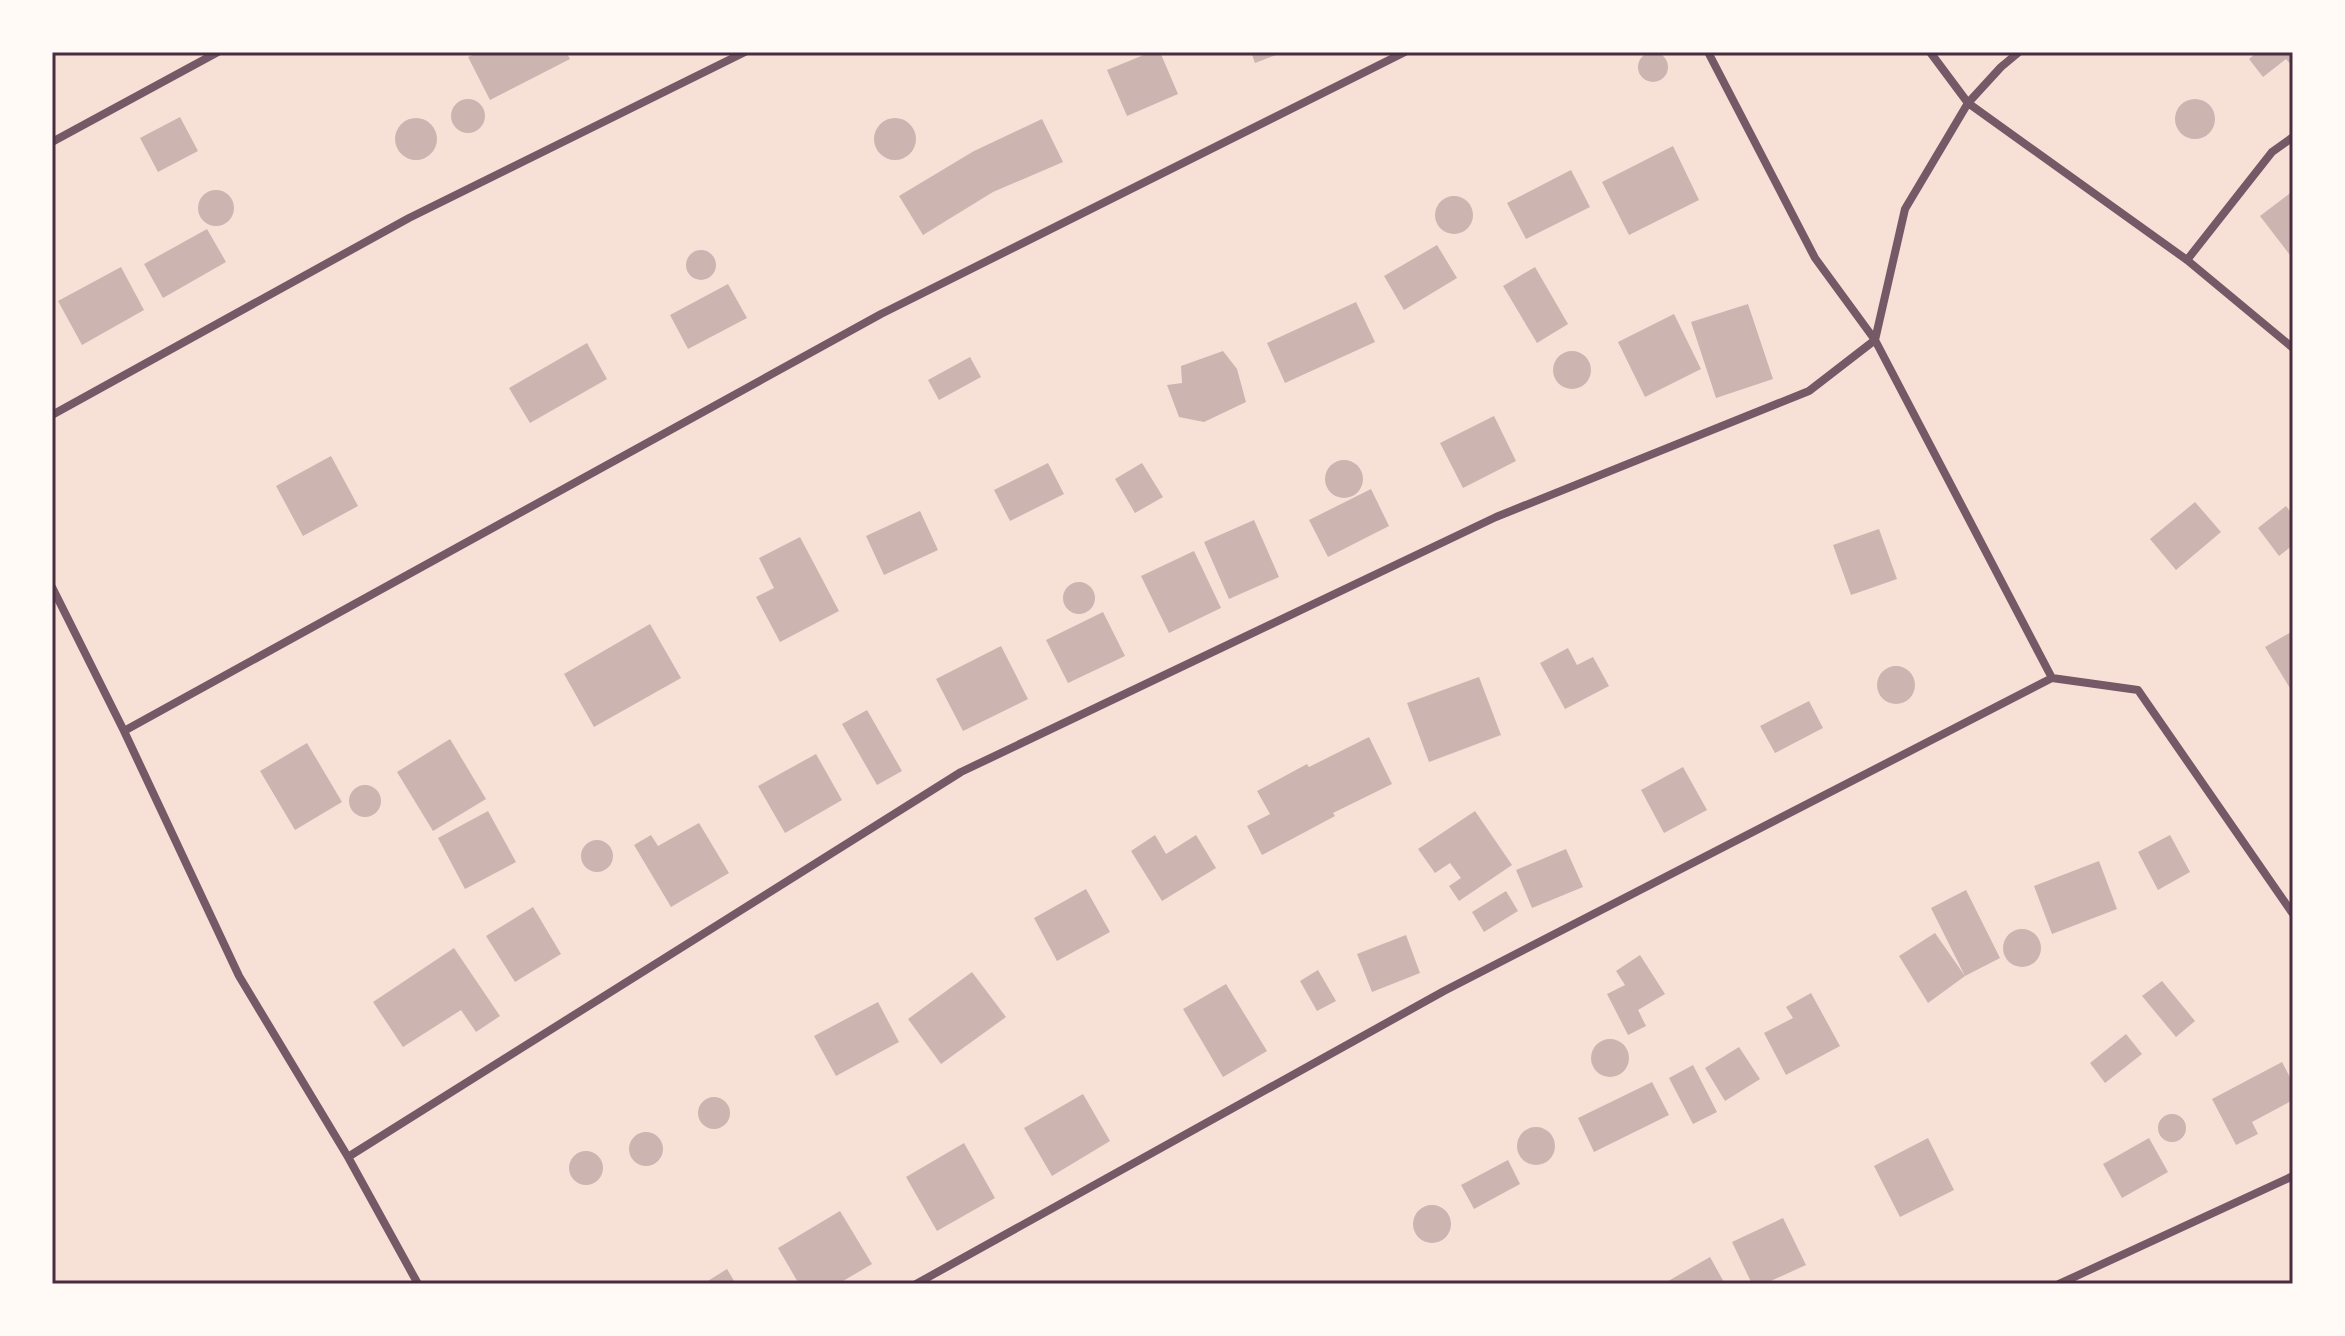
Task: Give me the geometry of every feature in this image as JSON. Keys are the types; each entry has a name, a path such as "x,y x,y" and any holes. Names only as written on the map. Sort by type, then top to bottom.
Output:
{"street":[{"path":"52,142 218,52"},
{"path":"52,415 409,218 745,52"},
{"path":"124,731 881,314 1405,52"},
{"path":"1708,52 1815,258 1875,340 2052,678"},
{"path":"1930,52 1968,103 2187,260 2293,348"},
{"path":"348,1157 961,772 1496,517 1809,391 1875,340 1905,209 1968,103 2019,52"},
{"path":"2187,260 2272,152 2293,137"},
{"path":"52,587 124,731 239,976 348,1157 418,1284"},
{"path":"916,1284 1444,991 2052,678 2138,690 2293,914"},
{"path":"2059,1284 2293,1176"}],"building":[{"path":"479,52 566,52 570,59 490,100 468,57"},
{"path":"1151,52 1160,52 1178,94 1127,116 1107,70"},
{"path":"1251,52 1284,52 1255,63"},
{"path":"1653,52 1664,56 1668,67 1664,78 1653,82 1642,78 1638,67 1642,56"},
{"path":"2257,52 2293,52 2293,67 2286,59 2263,77 2249,59"},
{"path":"468,99 480,104 485,116 480,128 468,133 456,128 451,116 456,104"},
{"path":"2195,99 2209,105 2215,119 2209,133 2195,139 2181,133 2175,119 2181,105"},
{"path":"180,117 198,151 158,172 140,138"},
{"path":"416,118 431,124 437,139 431,154 416,160 401,154 395,139 401,124"},
{"path":"895,118 910,124 916,139 910,154 895,160 880,154 874,139 880,124"},
{"path":"1042,119 1063,162 993,192 923,235 899,196 974,151"},
{"path":"1673,146 1699,200 1629,235 1602,182"},
{"path":"1571,170 1590,207 1526,239 1507,203"},
{"path":"216,190 229,195 234,208 229,221 216,226 203,221 198,208 203,195"},
{"path":"2293,191 2293,259 2260,216"},
{"path":"1454,196 1468,201 1473,215 1468,229 1454,234 1440,229 1435,215 1440,201"},
{"path":"207,229 226,262 163,298 144,264"},
{"path":"1437,245 1457,278 1404,310 1384,276"},
{"path":"701,250 712,254 716,265 712,276 701,280 690,276 686,265 690,254"},
{"path":"121,267 144,310 82,345 58,301"},
{"path":"1535,267 1568,324 1537,343 1503,286"},
{"path":"728,284 747,318 688,349 670,315"},
{"path":"1356,302 1375,342 1285,383 1267,343"},
{"path":"1748,304 1773,379 1716,398 1691,322"},
{"path":"1674,314 1701,369 1645,397 1618,342"},
{"path":"587,343 607,379 530,423 509,388"},
{"path":"1223,351 1237,369 1246,402 1204,422 1179,417 1167,385 1182,383 1181,366"},
{"path":"1572,351 1586,356 1591,370 1586,384 1572,389 1558,384 1553,370 1558,356"},
{"path":"970,357 981,377 939,400 928,380"},
{"path":"1494,416 1516,461 1463,488 1440,443"},
{"path":"331,456 358,506 303,536 276,486"},
{"path":"1344,460 1358,465 1363,479 1358,493 1344,498 1330,493 1325,479 1330,465"},
{"path":"1048,463 1064,494 1010,521 994,490"},
{"path":"1142,463 1163,497 1135,513 1115,479"},
{"path":"1371,489 1389,526 1328,557 1309,520"},
{"path":"2195,502 2221,532 2176,570 2150,539"},
{"path":"2286,506 2293,515 2293,545 2279,556 2258,528"},
{"path":"920,511 938,550 884,575 866,536"},
{"path":"1254,520 1279,577 1229,599 1204,542"},
{"path":"1879,529 1897,579 1851,595 1833,545"},
{"path":"800,537 839,611 780,642 756,597 774,588 759,558"},
{"path":"1194,551 1221,608 1169,633 1141,576"},
{"path":"1079,582 1090,587 1095,598 1090,609 1079,614 1068,609 1063,598 1068,587"},
{"path":"1103,612 1125,656 1068,683 1046,640"},
{"path":"650,624 681,678 594,727 564,674"},
{"path":"2293,631 2293,689 2291,690 2265,647"},
{"path":"1001,646 1028,699 963,731 936,679"},
{"path":"1568,648 1577,665 1593,657 1609,686 1565,709 1540,663"},
{"path":"1896,666 1910,671 1915,685 1910,699 1896,704 1882,699 1877,685 1882,671"},
{"path":"1479,677 1501,735 1429,762 1407,703"},
{"path":"1809,701 1823,728 1775,753 1760,726"},
{"path":"867,710 902,771 877,785 842,724"},
{"path":"1369,737 1392,784 1333,813 1335,816 1262,855 1247,826 1270,814 1257,791 1307,764 1309,767"},
{"path":"450,739 486,799 433,831 397,772"},
{"path":"307,743 342,802 295,830 260,771"},
{"path":"816,754 842,800 785,833 758,786"},
{"path":"1683,767 1707,810 1664,833 1641,790"},
{"path":"365,785 376,790 381,801 376,812 365,817 354,812 349,801 354,790"},
{"path":"488,811 516,862 465,889 438,838"},
{"path":"1475,811 1512,865 1459,901 1449,886 1461,878 1450,863 1435,873 1418,849"},
{"path":"699,823 729,873 671,907 634,845 651,835 658,846"},
{"path":"1155,835 1166,854 1196,835 1216,868 1162,901 1131,851"},
{"path":"2170,835 2190,872 2158,890 2138,852"},
{"path":"597,840 609,844 613,856 609,868 597,872 585,868 581,856 585,844"},
{"path":"1566,849 1583,887 1532,908 1516,870"},
{"path":"2099,861 2117,909 2052,934 2034,886"},
{"path":"1086,889 1110,932 1057,961 1034,918"},
{"path":"1966,890 2000,958 1965,976 1931,908"},
{"path":"1506,891 1518,911 1484,932 1472,912"},
{"path":"533,907 561,954 515,982 486,936"},
{"path":"2022,929 2036,934 2041,948 2036,962 2022,967 2008,962 2003,948 2008,934"},
{"path":"1935,933 1965,976 1928,1003 1899,956"},
{"path":"1406,935 1420,973 1372,992 1357,954"},
{"path":"454,948 500,1016 476,1032 461,1010 403,1047 373,1002"},
{"path":"1640,955 1665,994 1638,1010 1646,1026 1628,1035 1607,994 1625,985 1616,971"},
{"path":"1318,970 1336,1001 1317,1011 1300,981"},
{"path":"972,972 1006,1017 941,1064 908,1019"},
{"path":"2162,981 2195,1021 2176,1037 2142,996"},
{"path":"1226,984 1267,1051 1223,1077 1183,1009"},
{"path":"1811,993 1840,1046 1786,1075 1764,1033 1793,1018 1786,1007"},
{"path":"878,1002 899,1042 836,1076 814,1036"},
{"path":"2126,1034 2142,1054 2105,1083 2090,1063"},
{"path":"1610,1039 1624,1044 1629,1058 1624,1072 1610,1077 1596,1072 1591,1058 1596,1044"},
{"path":"1739,1047 1760,1079 1725,1101 1705,1068"},
{"path":"2282,1062 2293,1083 2293,1100 2252,1122 2258,1134 2236,1145 2212,1099"},
{"path":"1693,1065 1717,1112 1693,1124 1669,1078"},
{"path":"1652,1082 1669,1115 1594,1152 1578,1118"},
{"path":"1083,1094 1110,1141 1052,1176 1024,1128"},
{"path":"714,1097 726,1101 730,1113 726,1125 714,1129 702,1125 698,1113 702,1101"},
{"path":"2172,1114 2182,1118 2186,1128 2182,1138 2172,1142 2162,1138 2158,1128 2162,1118"},
{"path":"1536,1127 1550,1132 1555,1146 1550,1160 1536,1165 1522,1160 1517,1146 1522,1132"},
{"path":"646,1132 658,1137 663,1149 658,1161 646,1166 634,1161 629,1149 634,1137"},
{"path":"1928,1138 1954,1190 1900,1217 1874,1166"},
{"path":"2149,1138 2168,1172 2122,1198 2103,1164"},
{"path":"964,1143 995,1198 937,1231 906,1177"},
{"path":"586,1151 598,1156 603,1168 598,1180 586,1185 574,1180 569,1168 574,1156"},
{"path":"1508,1160 1520,1184 1474,1209 1461,1185"},
{"path":"1432,1205 1446,1210 1451,1224 1446,1238 1432,1243 1418,1238 1413,1224 1418,1210"},
{"path":"840,1211 872,1264 838,1284 799,1284 778,1248"},
{"path":"1783,1218 1806,1265 1764,1284 1752,1284 1732,1242"},
{"path":"1710,1257 1725,1284 1663,1284"},
{"path":"727,1269 736,1284 703,1284"}]}
